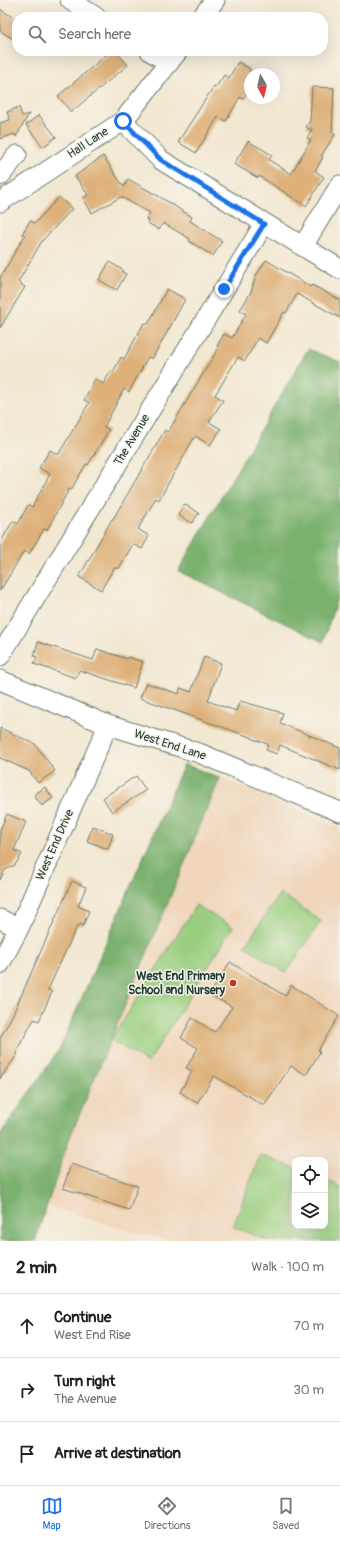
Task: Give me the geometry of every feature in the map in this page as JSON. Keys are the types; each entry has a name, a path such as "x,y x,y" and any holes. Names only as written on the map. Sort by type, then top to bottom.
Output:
{"street":[{"path":"70,0 88,12"},
{"path":"206,12 214,0"},
{"name":"Hall Lane","path":"0,202 123,121 174,57"},
{"path":"123,121 161,160 264,224 340,268"},
{"path":"0,176 17,155"},
{"path":"303,246 340,185"},
{"name":"The Avenue","path":"0,656 264,224"},
{"name":"West End Lane","path":"0,680 108,725 199,753 340,812"},
{"name":"West End Drive","path":"0,964 19,928 108,725"},
{"path":"0,919 19,928"}],"shaded area":[{"name":"West End Primary School and Nursery","path":"202,770 340,829 340,1241 170,1241 125,1230 48,1206 70,1137"}],"green space":[{"path":"308,349 340,362 340,589 323,642 178,571"},
{"path":"184,764 220,778 70,1137 35,1241 0,1241 0,1135 60,1048"},
{"path":"280,893 321,921 286,973 245,946"},
{"path":"196,905 233,927 148,1063 111,1040"},
{"path":"260,1155 292,1167 292,1229 328,1229 328,1181 340,1186 340,1241 269,1241 233,1227"}],"building":[{"path":"0,9 12,17 12,38 0,31"},
{"path":"105,56 120,56 128,65 71,112 58,96"},
{"path":"238,62 248,68 244,68 243,99 240,97 226,121 218,117 196,153 178,142 214,86 216,87 224,75 229,78"},
{"path":"312,87 334,88 332,132 335,134 321,156 323,157 315,171 324,177 306,206 259,176 258,178 234,164 248,141 272,155 269,160 291,174 311,140 307,138 312,130 306,127 310,121"},
{"path":"19,107 22,116 29,114 16,137 15,134 0,139 0,123 10,120 7,112"},
{"path":"39,115 56,137 43,147 26,125"},
{"path":"103,156 124,187 128,179 192,217 190,221 222,241 213,256 189,241 190,239 163,223 159,230 148,223 149,221 146,219 150,213 121,197 92,213 83,198 88,195 75,176"},
{"path":"59,197 72,209 42,241 18,282 25,287 0,328 0,278 25,235 22,234 30,221 35,223"},
{"path":"266,260 311,287 312,285 340,300 340,318 297,294 286,313 284,312 266,343 258,338 245,361 238,357 215,395 223,400 209,422 221,429 210,445 195,436 159,500 156,498 138,529 149,536 142,549 133,544 119,568 114,568 101,590 79,577 165,430 168,432 219,347 217,346 224,334 232,338 246,314 240,310 251,292 256,276"},
{"path":"109,262 123,270 122,272 126,274 117,290 99,280"},
{"path":"167,289 185,299 174,320 152,359 148,357 129,392 124,389 104,427 109,430 88,465 86,464 71,490 69,489 47,530 44,529 29,554 24,551 0,591 0,543 13,521 18,524 28,505 32,507 50,474 39,468 50,450 58,455 89,403 84,400 95,379 103,384 111,371 113,372 121,357 124,359 144,323 148,324"},
{"path":"184,504 199,513 192,523 178,515"},
{"path":"38,642 93,660 97,649 127,659 128,657 143,662 134,688 79,670 76,678 34,664 37,657 34,656"},
{"path":"204,657 221,663 208,701 236,711 240,701 283,713 280,723 340,748 340,770 280,745 277,754 266,750 268,744 140,698 146,683 179,694 180,688 191,692"},
{"path":"0,728 35,744 55,771 38,783 29,771 0,758"},
{"path":"136,776 146,790 112,812 103,798"},
{"path":"45,787 53,798 42,806 34,795"},
{"path":"7,814 26,822 14,850 22,854 15,865 5,870 0,880 0,830"},
{"path":"93,826 113,834 108,849 87,841"},
{"path":"72,881 86,887 78,906 89,911 83,926 80,924 77,926 48,990 52,992 39,1021 34,1019 16,1052 18,1053 0,1079 0,1038 13,1014"},
{"path":"230,962 285,996 291,985 339,1016 318,1050 320,1052 306,1075 291,1066 264,1105 214,1076 197,1103 180,1092 192,1071 186,1068 198,1048 181,1038 192,1018 215,1032 232,1007 210,994"},
{"path":"71,1164 138,1186 129,1210 63,1188"}],"place":[{"name":"West End Primary School and Nursery","path":"233,983"}],"route":[{"path":"123,121 161,160 264,224 224,289"}]}
